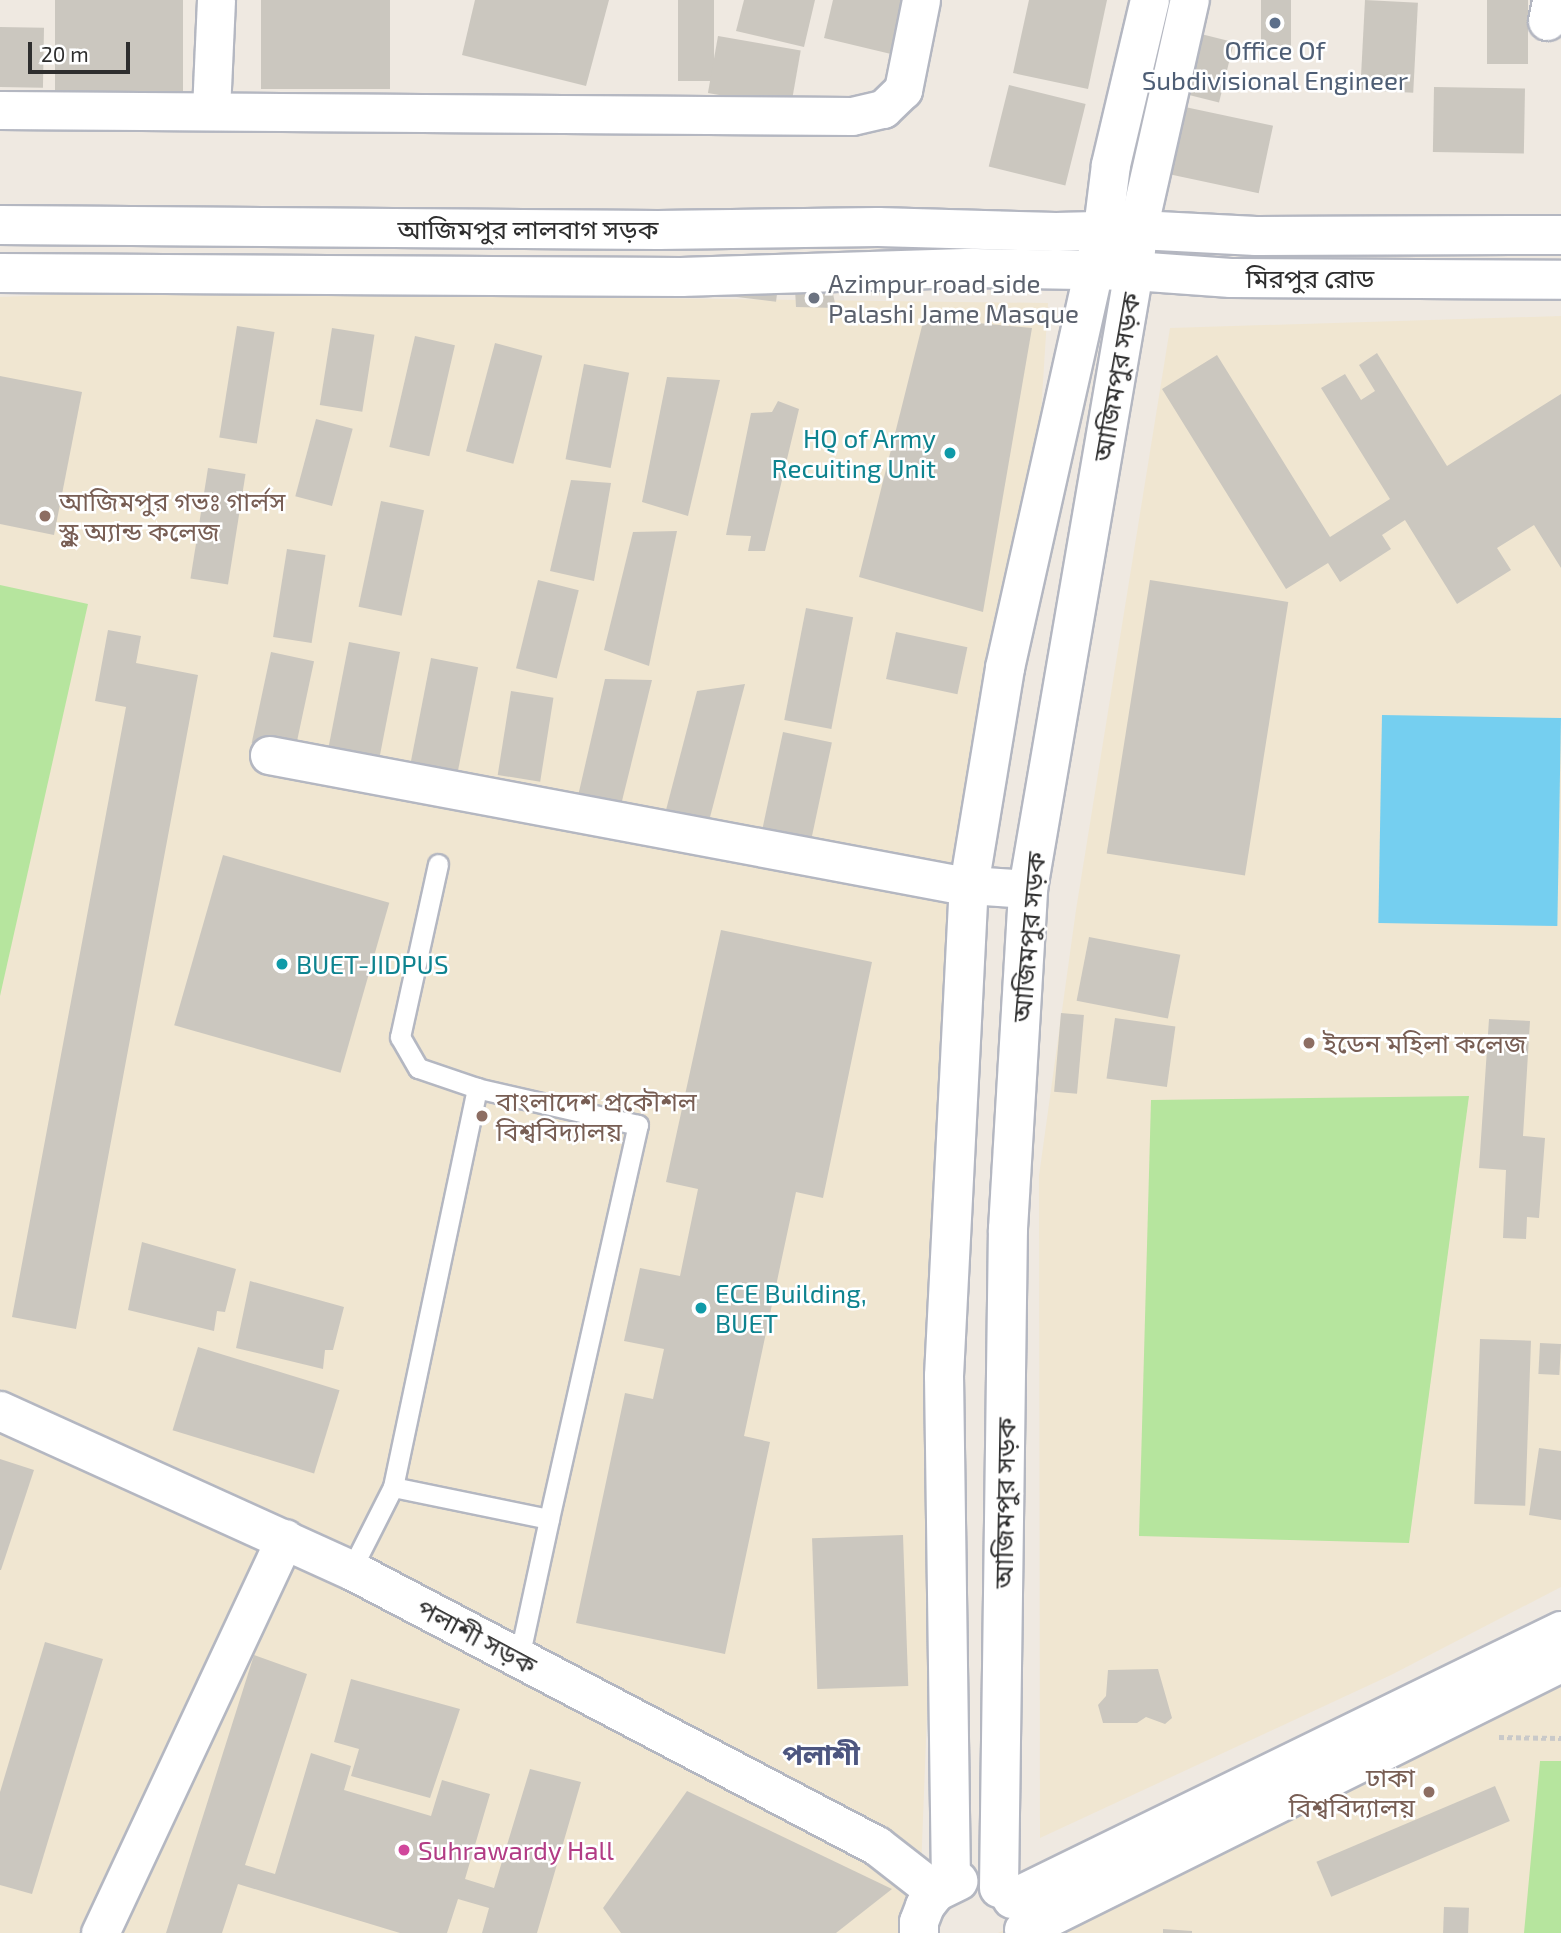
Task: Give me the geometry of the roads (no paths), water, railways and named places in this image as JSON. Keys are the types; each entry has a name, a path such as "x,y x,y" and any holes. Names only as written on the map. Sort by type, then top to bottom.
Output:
{"main road":[{"name":"আজিমপুর সড়ক","path":"1014,1912 1008,1229 1028,889 1134,271 1121,230 1111,165 1150,0"},
{"name":"আজিমপুর সড়ক","path":"925,1913 944,1376 969,886 1005,668 1077,271 1121,230 1190,0"},
{"name":"আজিমপুর লালবাগ সড়ক","path":"0,225 658,230 878,227 1056,232 1121,230"},
{"name":"মিরপুর রোড","path":"1121,230 1256,236 1561,235"},
{"name":"মিরপুর রোড","path":"0,273 681,277 973,268 1134,271 1231,278 1561,280"},
{"name":"পলাশী সড়ক","path":"0,1411 351,1570 877,1846 925,1913"},
{"path":"1014,1912 1561,1631"},
{"path":"1014,1912 1561,1663"},
{"path":"925,1913 967,1879 984,1881 1014,1912"}],"street":[{"path":"211,110 216,0"},
{"path":"0,110 852,116 883,108 902,90 921,0"},
{"path":"269,755 969,886 1028,889"},
{"path":"100,1933 285,1538"}],"lane":[{"path":"438,864 400,1037 418,1068 477,1088 638,1125 519,1658"},
{"path":"351,1570 393,1487 477,1088"},
{"path":"393,1487 550,1519"}],"water":[{"path":"1382,715 1561,718 1557,926 1378,923"}],"place":[{"name":"Office Of Subdivisional Engineer","path":"1275,23"},
{"name":"Azimpur road side Palashi Jame Masque","path":"814,298"},
{"name":"HQ of Army Recuiting Unit","path":"950,453"},
{"name":"আজিমপুর গভঃ গার্লস স্কুল অ্যান্ড কলেজ","path":"45,516"},
{"name":"BUET-JIDPUS","path":"282,964"},
{"name":"ইডেন মহিলা কলেজ","path":"1309,1043"},
{"name":"বাংলাদেশ প্রকৌশল বিশ্ববিদ্যালয়","path":"482,1116"},
{"name":"ECE Building, BUET","path":"701,1308"},
{"name":"ঢাকা বিশ্ববিদ্যালয়","path":"1429,1792"},
{"name":"Suhrawardy Hall","path":"404,1850"}],"district":[{"name":"পলাশী","path":"821,1754"}]}
